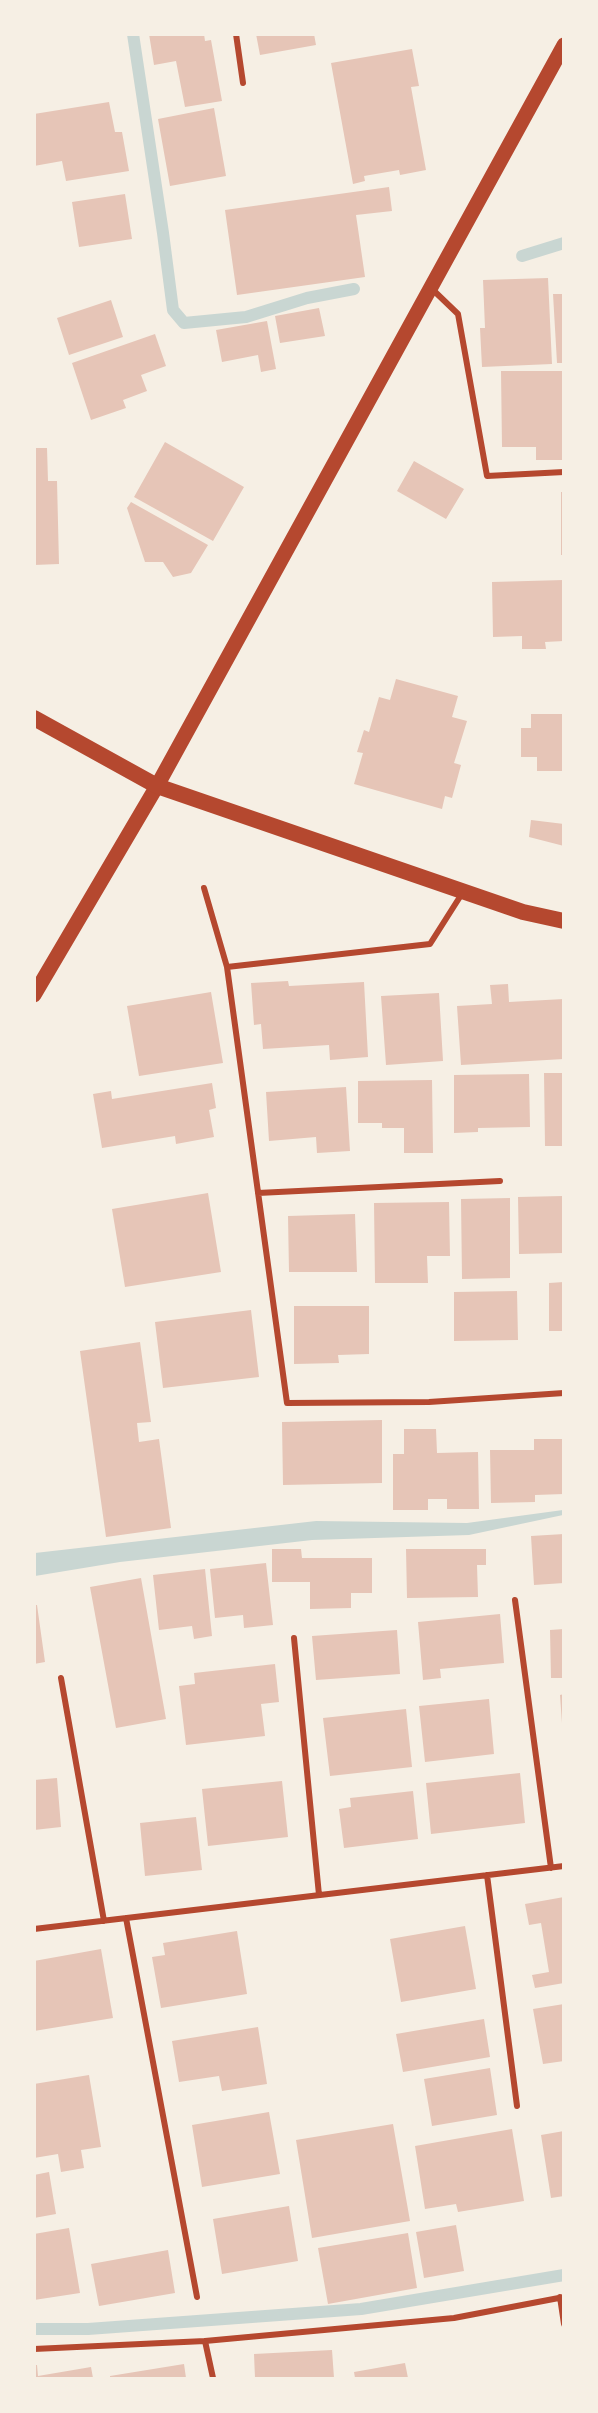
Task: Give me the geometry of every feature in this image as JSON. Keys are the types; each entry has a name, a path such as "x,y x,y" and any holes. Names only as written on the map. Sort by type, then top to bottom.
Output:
{"highway":[{"path":"34,718 156,786 523,912 564,921"}],"main road":[{"path":"34,995 156,786 564,45"}],"street":[{"path":"236,34 243,83"},
{"path":"430,287 458,314 488,476 564,472"},
{"path":"204,888 227,967 287,1403 429,1402 564,1393"},
{"path":"227,967 430,944 464,891"},
{"path":"258,1193 500,1181"},
{"path":"515,1600 551,1868"},
{"path":"294,1638 319,1895"},
{"path":"61,1678 104,1921"},
{"path":"34,1929 564,1866"},
{"path":"488,1875 517,2106"},
{"path":"126,1918 197,2297"},
{"path":"34,2349 205,2341 454,2318 562,2297 564,2324"},
{"path":"205,2341 213,2379"}],"shaded area":[{"path":"563,1510 563,1515 469,1535 312,1540 120,1562 35,1576 35,1553 316,1521 467,1523"}],"building":[{"path":"149,34 204,34 205,41 211,40 222,101 185,107 176,61 154,65"},
{"path":"256,34 314,34 316,45 260,55"},
{"path":"412,49 419,86 411,87 426,170 400,175 399,170 364,176 365,181 353,184 331,63"},
{"path":"109,102 115,132 122,132 129,171 66,181 62,161 34,166 34,114"},
{"path":"214,108 226,176 170,186 158,119"},
{"path":"389,187 392,211 356,215 365,277 237,295 225,210"},
{"path":"125,194 132,239 79,247 72,202"},
{"path":"548,278 552,364 482,367 480,328 485,328 483,280"},
{"path":"553,294 564,294 564,363 557,363"},
{"path":"111,300 123,337 69,355 57,318"},
{"path":"319,308 325,336 280,343 275,316"},
{"path":"267,321 276,369 261,372 258,355 222,362 216,330"},
{"path":"155,334 166,366 141,375 147,391 123,400 126,408 91,420 72,363"},
{"path":"501,371 564,371 564,460 536,460 536,447 502,447"},
{"path":"165,442 244,487 213,541 134,497"},
{"path":"34,448 47,448 48,481 57,481 59,564 34,565"},
{"path":"414,461 464,489 446,519 397,491"},
{"path":"561,492 564,492 564,555 561,555"},
{"path":"131,502 208,545 191,573 173,577 163,562 145,562 127,508"},
{"path":"564,580 564,641 545,642 546,649 522,649 522,636 493,637 492,582"},
{"path":"396,679 458,696 452,717 467,721 454,763 461,765 452,798 445,796 442,809 354,784 363,753 357,752 364,730 369,732 379,697 390,700"},
{"path":"531,714 564,714 564,771 537,771 537,757 521,757 521,728 531,728"},
{"path":"531,820 564,824 564,846 529,837"},
{"path":"288,981 289,986 364,982 368,1057 330,1060 329,1045 263,1049 261,1024 254,1025 251,983"},
{"path":"508,984 509,1002 564,999 564,1059 461,1065 457,1006 492,1004 490,985"},
{"path":"211,992 223,1063 139,1076 127,1006"},
{"path":"439,993 443,1061 386,1065 381,996"},
{"path":"544,1073 564,1073 564,1146 545,1146"},
{"path":"529,1074 530,1127 478,1128 478,1132 454,1133 454,1075"},
{"path":"432,1080 433,1153 404,1153 404,1128 382,1128 382,1123 358,1123 358,1081"},
{"path":"212,1083 216,1108 209,1110 214,1137 176,1144 175,1136 102,1148 93,1094 111,1091 112,1099"},
{"path":"346,1087 350,1151 317,1153 316,1137 269,1141 266,1092"},
{"path":"208,1193 221,1272 125,1287 112,1209"},
{"path":"563,1196 564,1253 519,1254 518,1197"},
{"path":"510,1198 510,1278 462,1279 461,1199"},
{"path":"449,1202 450,1256 427,1256 428,1283 375,1283 374,1203"},
{"path":"355,1214 357,1272 289,1272 288,1216"},
{"path":"564,1282 564,1331 549,1331 549,1283"},
{"path":"517,1291 518,1340 454,1341 454,1292"},
{"path":"294,1306 369,1306 369,1354 338,1355 339,1363 294,1364"},
{"path":"251,1310 259,1377 163,1388 155,1322"},
{"path":"140,1342 151,1422 137,1423 139,1442 159,1439 171,1528 106,1537 80,1351"},
{"path":"382,1420 382,1483 283,1485 282,1422"},
{"path":"404,1429 436,1429 437,1453 478,1452 479,1509 447,1509 447,1499 428,1499 428,1510 393,1510 393,1454 404,1454"},
{"path":"534,1439 564,1439 564,1494 535,1495 535,1502 491,1503 490,1450 534,1450"},
{"path":"564,1534 564,1583 534,1585 531,1536"},
{"path":"272,1549 301,1549 302,1558 372,1558 372,1593 351,1593 351,1608 310,1609 310,1582 272,1582"},
{"path":"406,1549 486,1549 486,1565 477,1565 478,1597 407,1598"},
{"path":"266,1563 273,1625 244,1628 243,1615 215,1618 210,1569"},
{"path":"205,1569 212,1636 194,1639 192,1626 159,1630 153,1575"},
{"path":"141,1578 166,1719 116,1728 90,1587"},
{"path":"34,1605 37,1605 45,1662 34,1664"},
{"path":"500,1614 504,1663 440,1669 441,1678 423,1680 418,1622"},
{"path":"564,1629 564,1678 551,1678 550,1630"},
{"path":"397,1630 400,1674 316,1680 312,1636"},
{"path":"275,1664 279,1702 261,1704 265,1736 186,1745 179,1686 195,1684 194,1673"},
{"path":"564,1694 564,1723 562,1723 560,1695"},
{"path":"489,1699 494,1754 425,1762 419,1706"},
{"path":"406,1709 412,1767 330,1776 323,1718"},
{"path":"520,1773 525,1823 431,1834 426,1783"},
{"path":"57,1778 61,1827 34,1830 34,1780"},
{"path":"282,1781 288,1837 208,1846 202,1789"},
{"path":"413,1791 418,1839 344,1848 339,1809 351,1807 350,1798"},
{"path":"196,1817 202,1870 145,1876 140,1823"},
{"path":"564,1897 564,1983 535,1988 532,1975 549,1972 541,1923 529,1925 525,1904"},
{"path":"465,1926 476,1989 401,2002 390,1939"},
{"path":"237,1931 247,1994 161,2008 152,1957 165,1955 163,1943"},
{"path":"101,1949 113,2018 34,2031 34,1961"},
{"path":"564,2004 564,2061 543,2064 533,2009"},
{"path":"484,2019 490,2057 403,2072 396,2034"},
{"path":"258,2027 267,2084 222,2091 219,2076 179,2082 172,2041"},
{"path":"490,2068 497,2115 432,2126 424,2079"},
{"path":"89,2075 101,2147 81,2150 84,2168 61,2172 58,2154 34,2158 34,2084"},
{"path":"269,2112 280,2174 202,2187 192,2125"},
{"path":"393,2124 410,2221 312,2238 296,2140"},
{"path":"512,2129 524,2201 458,2212 456,2204 425,2209 415,2146"},
{"path":"564,2131 564,2196 551,2198 541,2135"},
{"path":"49,2172 56,2214 34,2218 34,2175"},
{"path":"289,2206 298,2261 222,2274 213,2219"},
{"path":"456,2225 464,2271 424,2278 416,2232"},
{"path":"69,2228 80,2293 34,2300 34,2234"},
{"path":"408,2233 417,2288 328,2304 318,2248"},
{"path":"168,2250 175,2293 99,2306 91,2264"},
{"path":"332,2350 334,2378 255,2378 254,2354"},
{"path":"405,2363 408,2378 355,2378 354,2372"},
{"path":"184,2364 186,2378 110,2378 110,2376"},
{"path":"34,2365 37,2365 38,2376 91,2367 93,2378 34,2378"}],"waterway":[{"path":"133,34 173,310 184,323 246,317 307,298 354,289"},
{"path":"522,256 564,243"},
{"path":"34,2329 88,2329 361,2309 564,2275"}]}
